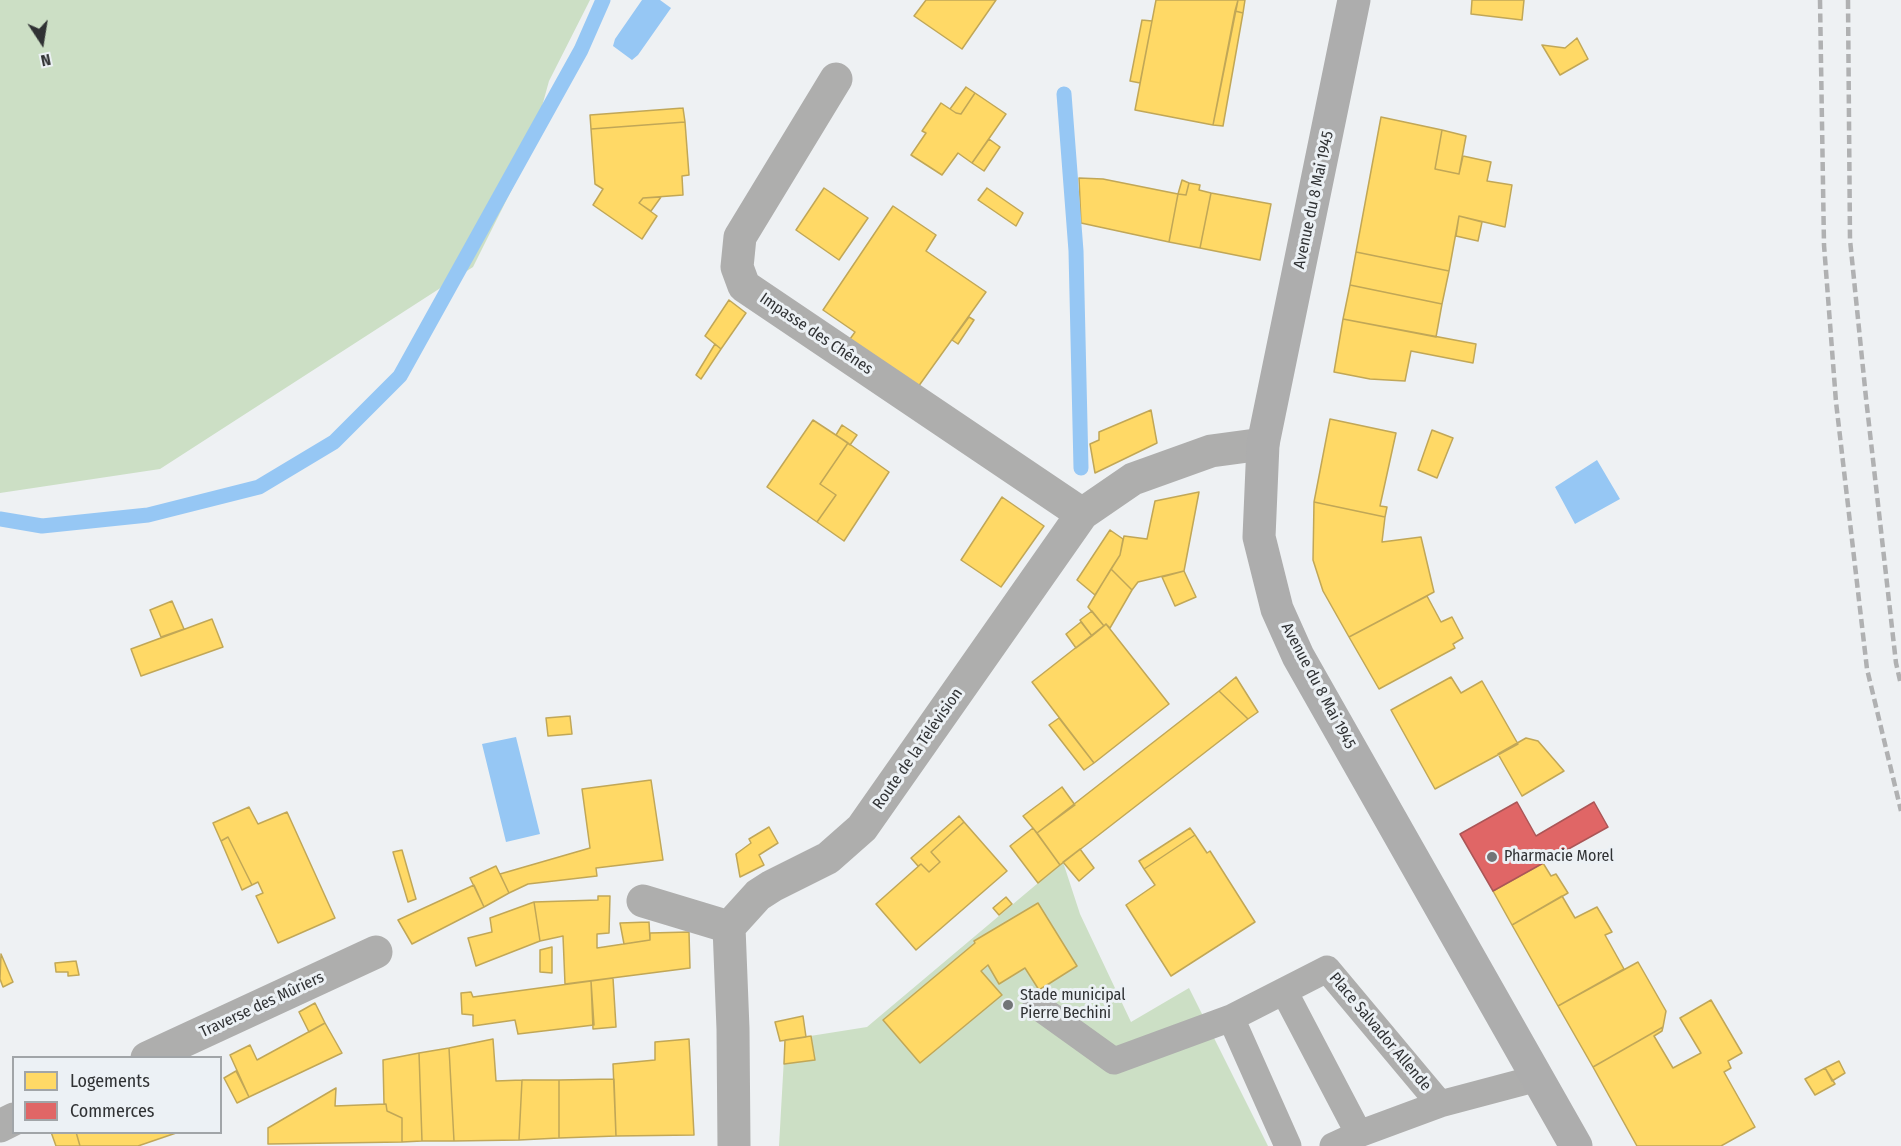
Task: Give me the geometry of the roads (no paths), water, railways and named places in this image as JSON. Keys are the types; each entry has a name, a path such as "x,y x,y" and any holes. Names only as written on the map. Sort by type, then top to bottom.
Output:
{"main road":[{"name":"Avenue du 8 Mai 1945","path":"1354,0 1263,444 1259,537 1277,609 1298,656 1576,1146"}],"street":[{"name":"Impasse des Chênes","path":"836,79 740,237 737,267 744,286 1082,514"},
{"name":"Route de la Télévision","path":"729,927 758,895 828,858 862,828 1082,514 1133,479 1211,451 1263,444"},
{"path":"643,901 729,927 734,1146"},
{"name":"Traverse des Mûriers","path":"151,1056 376,951"}],"lane":[{"name":"Place Salvador Allende","path":"1036,1005 1114,1061 1231,1018 1327,969 1440,1104"},
{"path":"1284,991 1359,1134"},
{"path":"1231,1018 1288,1146"},
{"name":"Place Salvador Allende","path":"1333,1146 1440,1104 1538,1078"}],"water":[{"path":"642,0 660,0 671,8 638,55 632,60 613,46 615,39"},
{"path":"1597,460 1620,499 1575,524 1555,487"},
{"path":"516,737 540,834 506,842 482,744"}],"waterway":[{"path":"0,519 42,526 148,515 259,487 334,442 400,376 581,50 603,0"},
{"path":"1064,94 1076,251 1081,468"}],"railway":[{"path":"1820,0 1824,245 1836,402 1867,669 1901,811"},
{"path":"1848,0 1850,240 1896,663 1901,685"}],"place":[{"name":"Pharmacie Morel","path":"1492,857"},
{"name":"Stade municipal Pierre Bechini","path":"1008,1005"}]}
